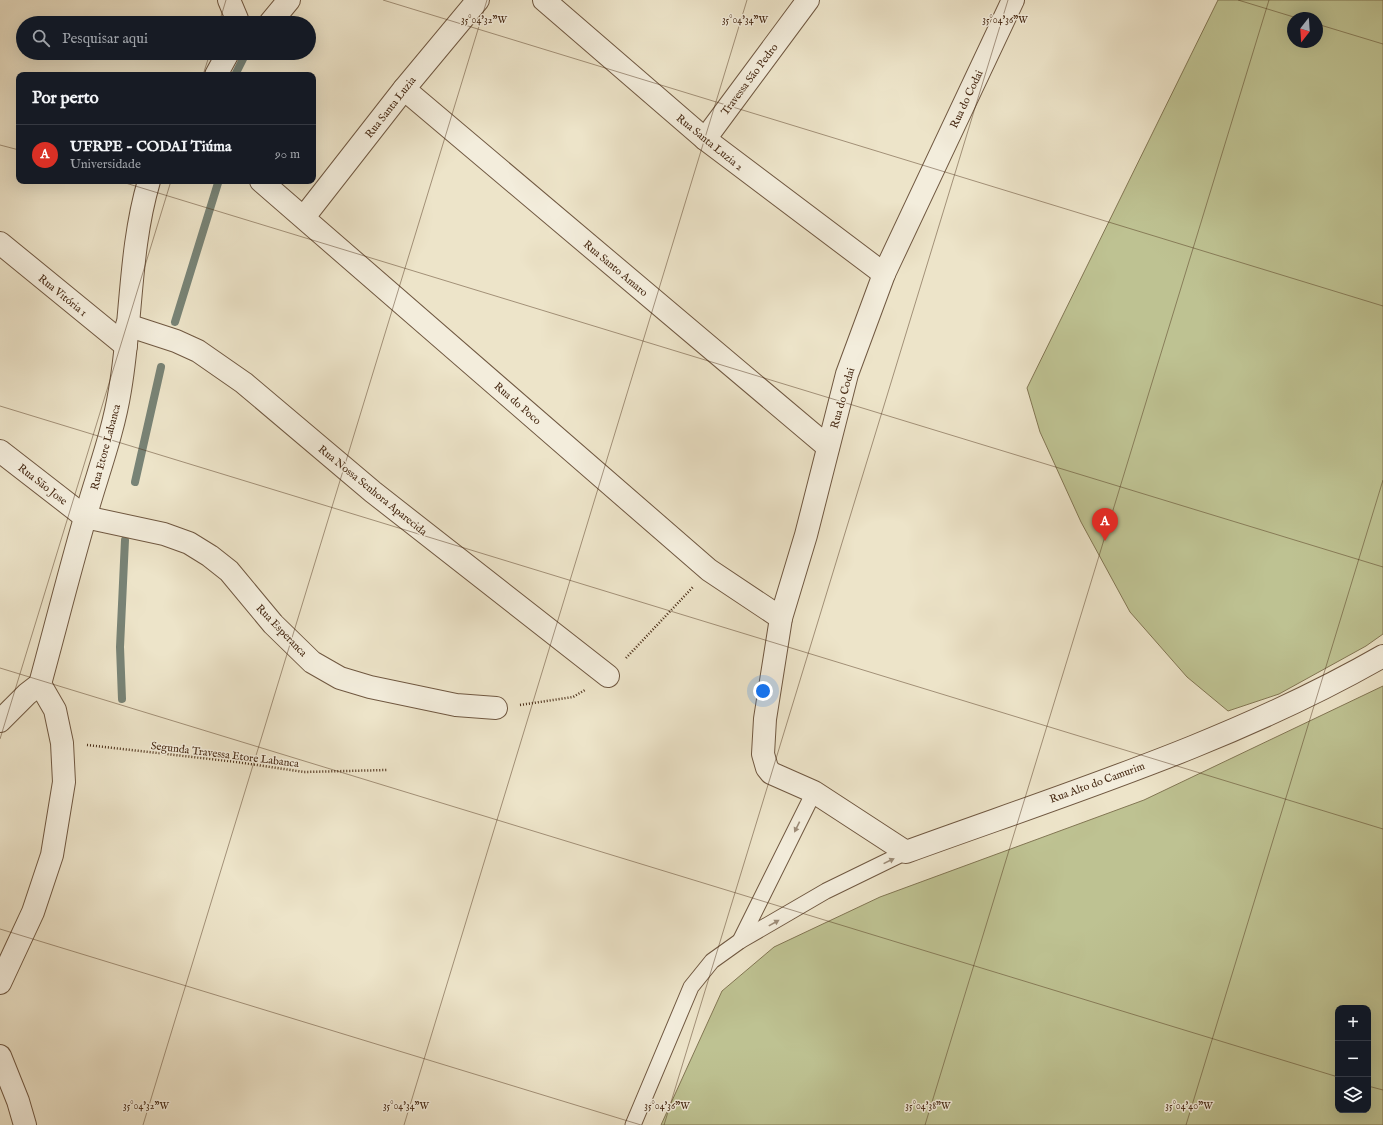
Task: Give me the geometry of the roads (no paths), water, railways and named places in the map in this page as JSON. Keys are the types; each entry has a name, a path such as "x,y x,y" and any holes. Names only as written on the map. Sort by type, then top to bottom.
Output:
{"street":[{"path":"229,0 236,16"},
{"path":"276,16 289,0"},
{"name":"Rua Santa Luzia","path":"304,217 404,89 478,0"},
{"name":"Rua Santa Luzia 2","path":"544,0 705,139 884,274"},
{"name":"Rua do Codai","path":"814,792 771,774 767,768 763,754 765,719 781,618 806,534 847,374 884,274 1013,0"},
{"name":"Travessa São Pedro","path":"705,139 806,1"},
{"path":"218,72 224,60"},
{"name":"Rua Santo Amaro","path":"404,89 828,447"},
{"name":"Rua Etore Labanca","path":"40,684 85,517 113,428 126,346 137,237 148,184"},
{"name":"Rua do Poco","path":"265,184 709,570 781,618"},
{"name":"Rua Vitória 1","path":"0,244 126,346"},
{"name":"Rua Nossa Senhora Aparecida","path":"127,325 176,341 198,351 244,383 373,492 608,676"},
{"name":"Rua São Jose","path":"0,451 85,517"},
{"name":"Rua Esperanca","path":"85,517 164,534 189,543 210,556 229,571 273,624 312,662 340,678 370,687 442,702 496,708"},
{"name":"Rua Alto do Camurim","path":"906,852 1194,748 1334,684 1383,656"},
{"path":"0,721 27,694 40,684 55,710 62,743 64,782 52,855 33,912 0,983"},
{"path":"814,792 906,852"},
{"path":"0,1056 18,1101 25,1125"}],"lane":[{"path":"740,941 814,792"},
{"path":"633,1125 691,987 712,961 740,941 826,891 906,852"}],"waterway":[{"path":"236,72 242,60"},
{"path":"175,322 218,184"},
{"path":"135,482 161,367"},
{"path":"122,699 120,647 125,540"}],"place":[{"name":"UFRPE - CODAI Tiúma","path":"1105,541"}]}
